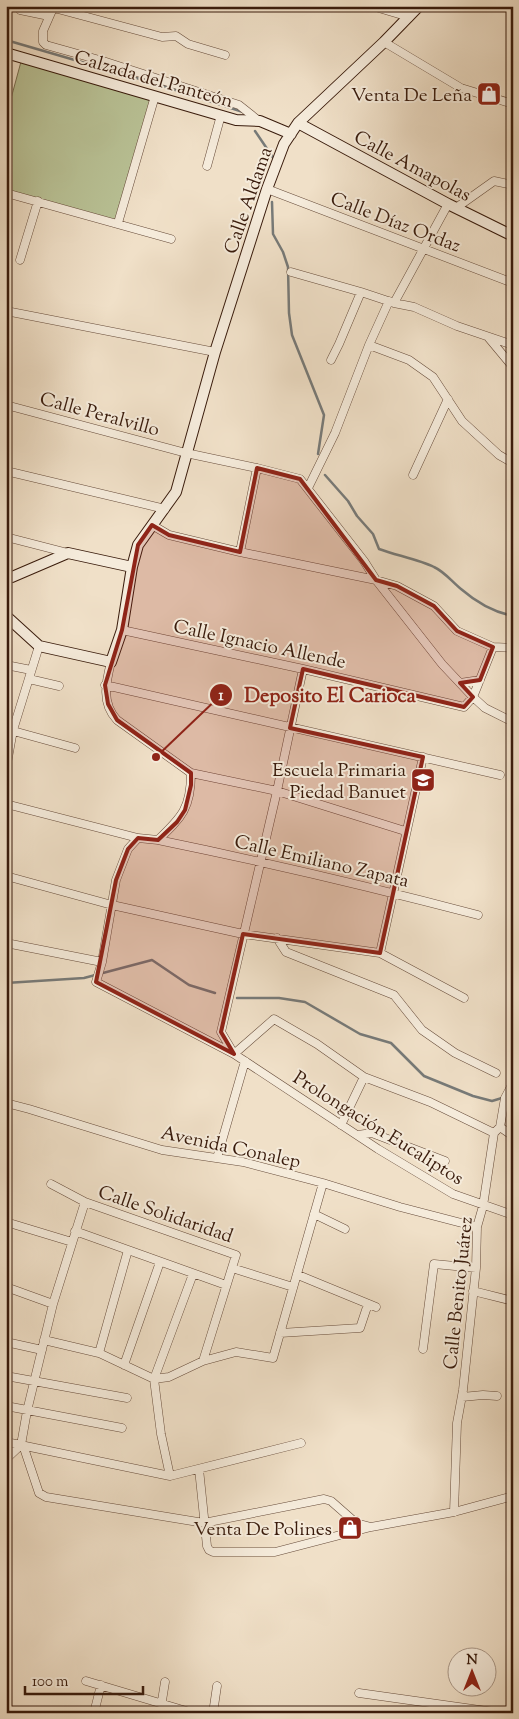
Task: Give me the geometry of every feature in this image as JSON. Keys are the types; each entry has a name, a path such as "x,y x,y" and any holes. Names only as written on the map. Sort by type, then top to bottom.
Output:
{"street":[{"path":"17,6 20,10 49,16"},
{"path":"372,6 409,17"},
{"path":"225,55 188,44 176,36 162,37 54,7 43,30 43,42 46,45 103,61 239,105 260,121"},
{"name":"Calle Aldama","path":"111,662 122,630 132,567 138,545 176,492 216,352 266,189 284,144 298,123 384,42 409,17 416,7"},
{"path":"384,42 461,88 513,104"},
{"name":"Calzada del Panteón","path":"6,53 236,120 260,121 290,134"},
{"path":"118,223 155,96"},
{"path":"207,166 221,115"},
{"name":"Calle Amapolas","path":"298,123 452,206 513,236"},
{"path":"511,721 485,708 442,664 376,580 364,561 308,488 335,432 369,345 392,302 452,206 494,181 513,185"},
{"name":"Calle Díaz Ordaz","path":"266,189 513,283"},
{"path":"6,193 171,239"},
{"path":"20,260 38,201"},
{"path":"291,272 414,308 457,326 513,345"},
{"path":"331,360 361,292"},
{"path":"6,311 216,352"},
{"path":"488,337 513,367"},
{"path":"369,345 416,364 433,377 462,421 499,455 513,463"},
{"path":"413,475 448,399"},
{"name":"Calle Peralvillo","path":"6,404 186,453 300,479 308,488"},
{"path":"240,552 256,468"},
{"path":"6,471 165,509"},
{"path":"152,525 169,536 397,586 434,606 457,631 493,647 513,648"},
{"path":"6,537 132,567"},
{"path":"6,578 68,553"},
{"path":"6,616 39,646 111,662 105,685 110,713 191,773 277,791 405,831"},
{"name":"Calle Ignacio Allende","path":"122,630 303,669 464,707 473,697"},
{"path":"6,769 10,730 39,646"},
{"path":"473,697 493,647"},
{"path":"6,665 31,670"},
{"name":"Prolongación Eucaliptos","path":"234,1054 221,1032 261,862 303,669"},
{"path":"28,679 59,686"},
{"path":"460,683 480,680"},
{"path":"105,685 500,775"},
{"path":"10,730 74,748"},
{"path":"380,953 394,893 405,831 423,757"},
{"path":"158,840 177,822 186,810 191,785 191,773"},
{"path":"6,804 138,838"},
{"name":"Prolongación Eucaliptos","path":"138,838 128,849 116,880 102,962 96,982 234,1054 358,1136 453,1194 513,1215"},
{"name":"Calle Emiliano Zapata","path":"138,838 158,840 261,862 478,915"},
{"path":"6,876 112,905 243,934 380,953 464,998"},
{"path":"277,938 286,952 394,995 422,1030 455,1053 496,1073"},
{"path":"6,943 102,962"},
{"path":"234,1054 274,1019 317,1044 364,1077 513,1136"},
{"path":"217,1158 245,1061"},
{"path":"341,1125 364,1077"},
{"name":"Calle Benito Juárez","path":"454,1512 457,1423 462,1397 476,1268 478,1227 497,1130 505,1098 513,1083"},
{"name":"Avenida Conalep","path":"6,1103 29,1108 162,1150 243,1162 323,1183 400,1207 478,1227"},
{"path":"358,1136 372,1133 445,1161"},
{"path":"44,1340 99,1352 154,1379 169,1377 203,1361 236,1352 273,1358 323,1183"},
{"name":"Calle Solidaridad","path":"51,1184 85,1202 236,1254 232,1268"},
{"path":"85,1202 53,1304 27,1410 22,1445 39,1493 42,1496 204,1522 324,1498 331,1501 356,1524 371,1528"},
{"path":"314,1214 345,1229"},
{"path":"6,1222 72,1242"},
{"path":"75,1231 226,1285"},
{"path":"99,1352 128,1250"},
{"path":"124,1365 160,1262"},
{"path":"423,1349 434,1264 476,1268"},
{"path":"203,1361 232,1268 293,1287"},
{"path":"170,1476 161,1434 154,1379 193,1274"},
{"path":"298,1275 376,1307"},
{"path":"6,1287 53,1304"},
{"path":"473,1291 513,1301"},
{"path":"280,1333 360,1328 368,1304"},
{"path":"6,1342 42,1350"},
{"path":"6,1376 127,1398"},
{"path":"462,1397 497,1396"},
{"path":"6,1406 122,1428"},
{"path":"6,1442 170,1476 301,1443"},
{"path":"6,1459 22,1445"},
{"path":"199,1469 207,1546 209,1550 214,1552 275,1552 371,1528 454,1512 513,1496"},
{"path":"86,1681 193,1713"},
{"path":"160,1713 165,1682"},
{"path":"94,1713 101,1685"},
{"path":"212,1713 217,1686"},
{"path":"359,1693 501,1713"},
{"path":"6,1709 16,1713"}],"highlighted area":[{"path":"257,468 300,479 376,580 397,586 434,606 457,631 493,647 480,680 460,683 473,697 464,707 303,669 290,728 423,757 380,953 243,934 221,1032 234,1054 96,982 116,880 128,849 138,838 158,840 177,822 185,810 191,785 191,773 117,720 108,704 105,685 122,630 138,545 152,525 169,535 240,552"}],"green space":[{"path":"22,58 155,96 118,223 6,193 6,117"}],"waterway":[{"path":"6,40 157,84 243,112"},
{"path":"255,131 274,159"},
{"path":"272,202 273,234 283,252 288,267 289,313 292,335 324,415 318,454"},
{"path":"325,475 373,534 379,549 434,567 479,602 499,612 513,616"},
{"path":"6,983 84,978 152,960 189,985 215,993"},
{"path":"237,998 279,998 305,1002 360,1034 391,1043 424,1076 473,1096 492,1101 502,1098"}],"place":[{"name":"Venta De Leña","path":"489,94"},
{"name":"Deposito El Carioca","path":"156,757"},
{"name":"Escuela Primaria Piedad Banuet","path":"423,780"},
{"name":"Venta De Polines","path":"350,1528"}]}
